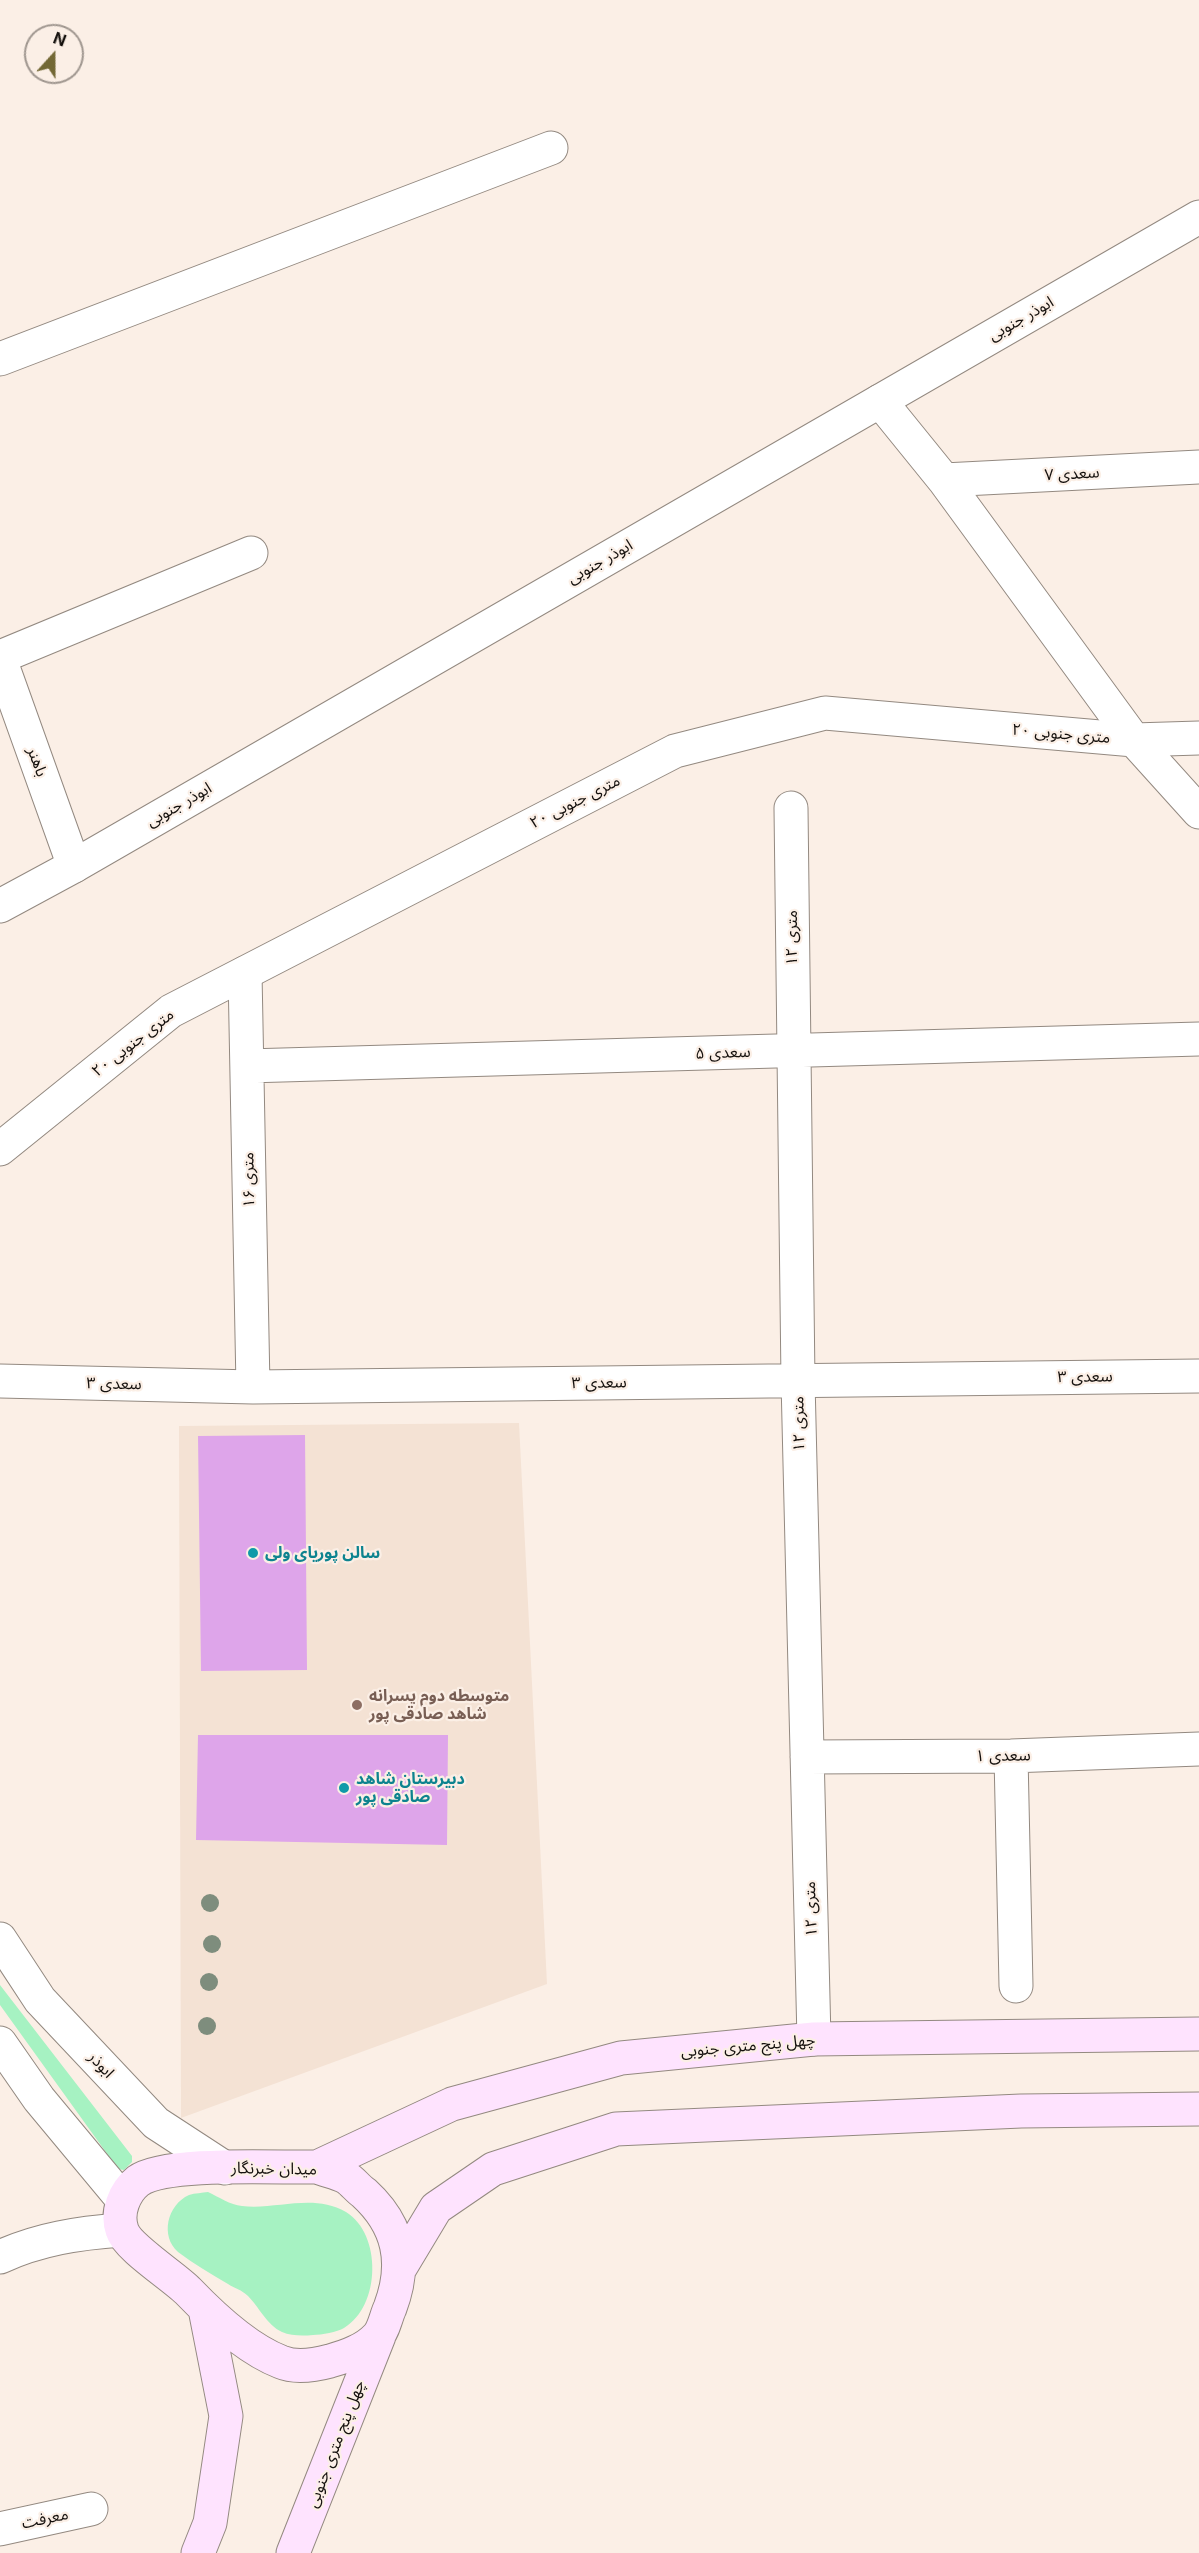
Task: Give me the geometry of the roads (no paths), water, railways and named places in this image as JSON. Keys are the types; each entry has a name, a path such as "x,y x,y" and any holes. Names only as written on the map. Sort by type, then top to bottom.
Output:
{"main road":[{"name":"چهل پنج متری جنوبی","path":"317,2167 452,2104 621,2058 814,2039 1062,2038 1199,2034"},
{"path":"400,2268 436,2208 493,2169 616,2129 1021,2111 1199,2109"},
{"name":"میدان خبرنگار","path":"122,2215 129,2191 139,2180 162,2173 201,2168 317,2167 346,2178 378,2206 396,2238 400,2268 394,2298 379,2336"},
{"path":"122,2215 130,2243 245,2342 282,2363 314,2365 351,2355 379,2336"},
{"path":"198,2553 210,2523 226,2416 205,2309"},
{"name":"چهل پنج متری جنوبی","path":"294,2553 379,2336"}],"street":[{"path":"0,359 551,148"},
{"name":"ابوذر جنوبی","path":"0,906 74,866 1199,217"},
{"path":"880,401 944,480 1134,740 1199,738"},
{"name":"سعدی ۷","path":"944,480 1199,467"},
{"path":"0,658 251,553"},
{"name":"باهنر","path":"0,658 74,866"},
{"name":"۲۰ متری جنوبی","path":"0,1149 171,1011 675,751 825,713 1134,740 1199,812"},
{"name":"۱۲ متری","path":"791,808 792,1051 798,1381 814,2039"},
{"name":"۱۶ متری","path":"245,973 253,1387"},
{"name":"سعدی ۵","path":"247,1066 1199,1039"},
{"name":"سعدی ۳","path":"0,1381 253,1387 1199,1376"},
{"name":"سعدی ۱","path":"807,1757 1011,1756 1199,1749"},
{"path":"1011,1756 1016,1986"},
{"name":"ابوذر","path":"0,1939 40,2000 156,2123 225,2168"},
{"path":"0,2043 122,2215 72,2234 23,2246 0,2257"},
{"name":"معرفت","path":"0,2529 91,2509"}],"place":[{"name":"سالن پوریای ولی","path":"253,1553"},
{"name":"متوسطه دوم پسرانه شاهد صادقی پور","path":"357,1705"},
{"name":"دبیرستان شاهد صادقی پور","path":"344,1788"}]}
